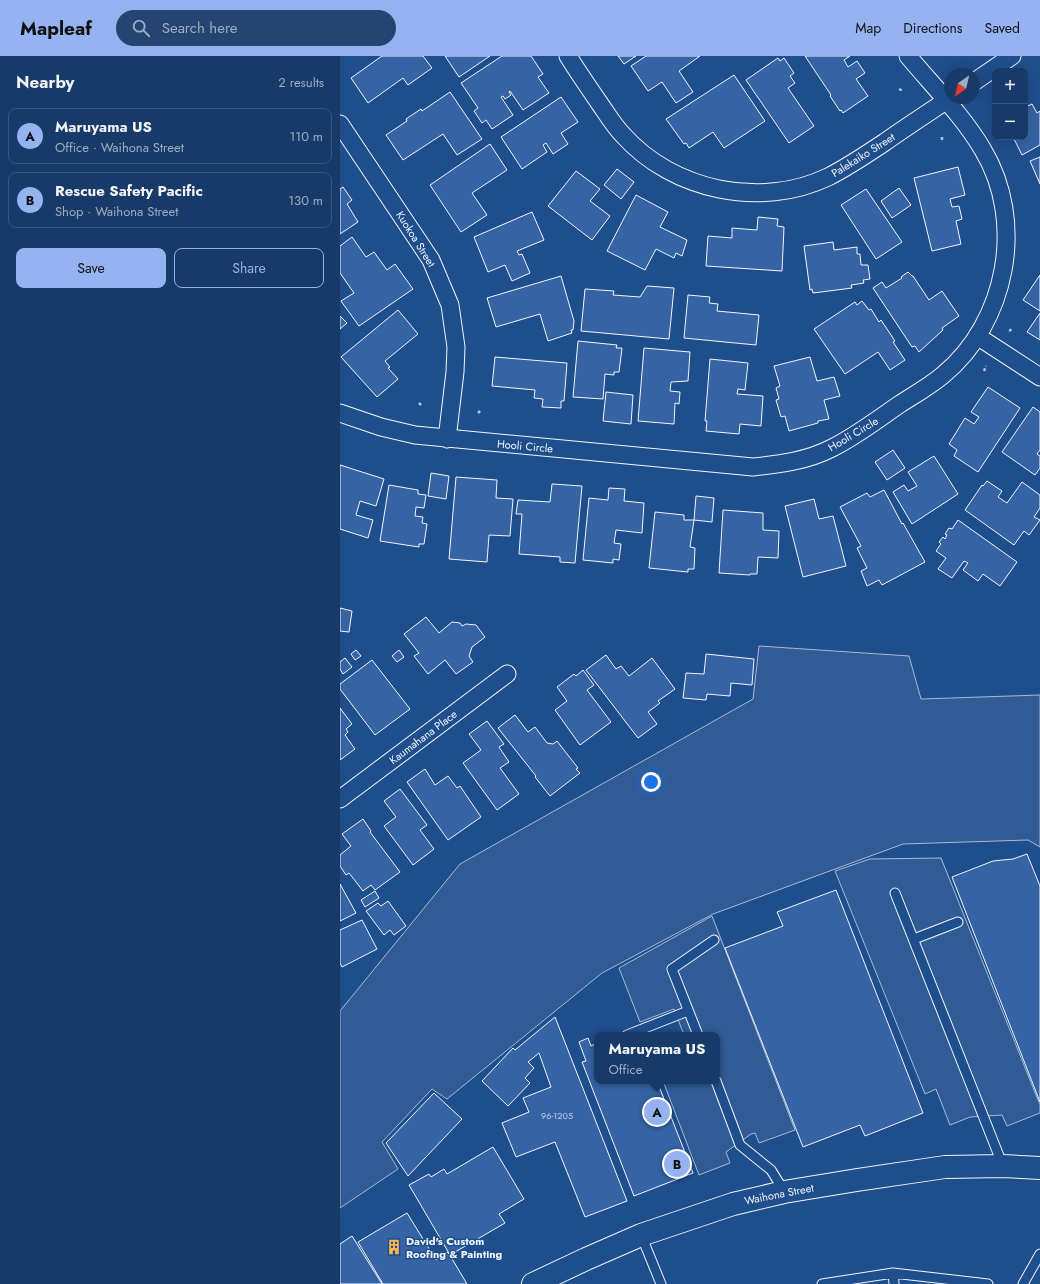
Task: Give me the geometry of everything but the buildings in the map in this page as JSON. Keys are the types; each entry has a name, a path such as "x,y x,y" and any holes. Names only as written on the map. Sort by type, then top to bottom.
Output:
{"street":[{"name":"Palekaiko Street","path":"568,56 611,120 623,136 638,150 663,168 680,176 709,187 726,190 747,192 786,190 828,177 852,164 944,103"},
{"name":"Hooli Circle","path":"908,56 944,96"},
{"path":"980,78 1012,56"},
{"name":"Hooli Circle","path":"340,413 380,427 415,435 753,467 785,464 832,448 850,438 943,375 962,356 977,336 989,313 1001,284 1006,247 1006,219 999,189 983,151 951,104"},
{"name":"Kuokoa Street","path":"340,124 431,260 450,305 456,347 455,372 447,439"},
{"path":"977,336 1040,377"},
{"name":"Kaumahana Place","path":"340,799 506,674"},
{"name":"Waihona Street","path":"533,1284 586,1258 641,1235 732,1204 784,1192 945,1167 1003,1166 1040,1168"}],"lane":[{"path":"895,893 1003,1166"},
{"path":"914,939 958,922"},
{"path":"697,1032 672,969 714,940"},
{"path":"635,1032 688,1011"},
{"path":"717,1084 740,1145 771,1170 784,1192"},
{"path":"641,1235 661,1284"},
{"path":"1023,1284 1040,1254"},
{"path":"892,1273 894,1284"},
{"path":"822,1284 892,1273 988,1284"}],"path":[{"path":"899,89 903,91"},
{"path":"942,137 942,142"},
{"path":"1008,331 1012,329"},
{"path":"984,370 986,366"},
{"path":"419,403 422,406"},
{"path":"478,413 481,410"}],"shaded area":[{"path":"759,646 909,656 921,699 1040,695 1040,847 1028,840 903,844 713,914 602,973 447,1099 432,1089 382,1142 398,1169 340,1208 340,1011 460,864 753,699"},
{"path":"941,858 1040,1105 1040,1113 1007,1126 1002,1115 970,1117 950,1125 936,1089 925,1094 835,871 870,859"},
{"path":"712,916 795,1130 759,1143 755,1133 751,1134 726,1152 730,1163 699,1175 664,1084 720,1084 720,1032 683,1032 674,1009 640,1022 619,968"}],"place":[{"name":"Maruyama US","path":"657,1112"},
{"name":"Rescue Safety Pacific","path":"677,1164"},
{"name":"David's Custom Roofing & Painting","path":"394,1247"}]}
